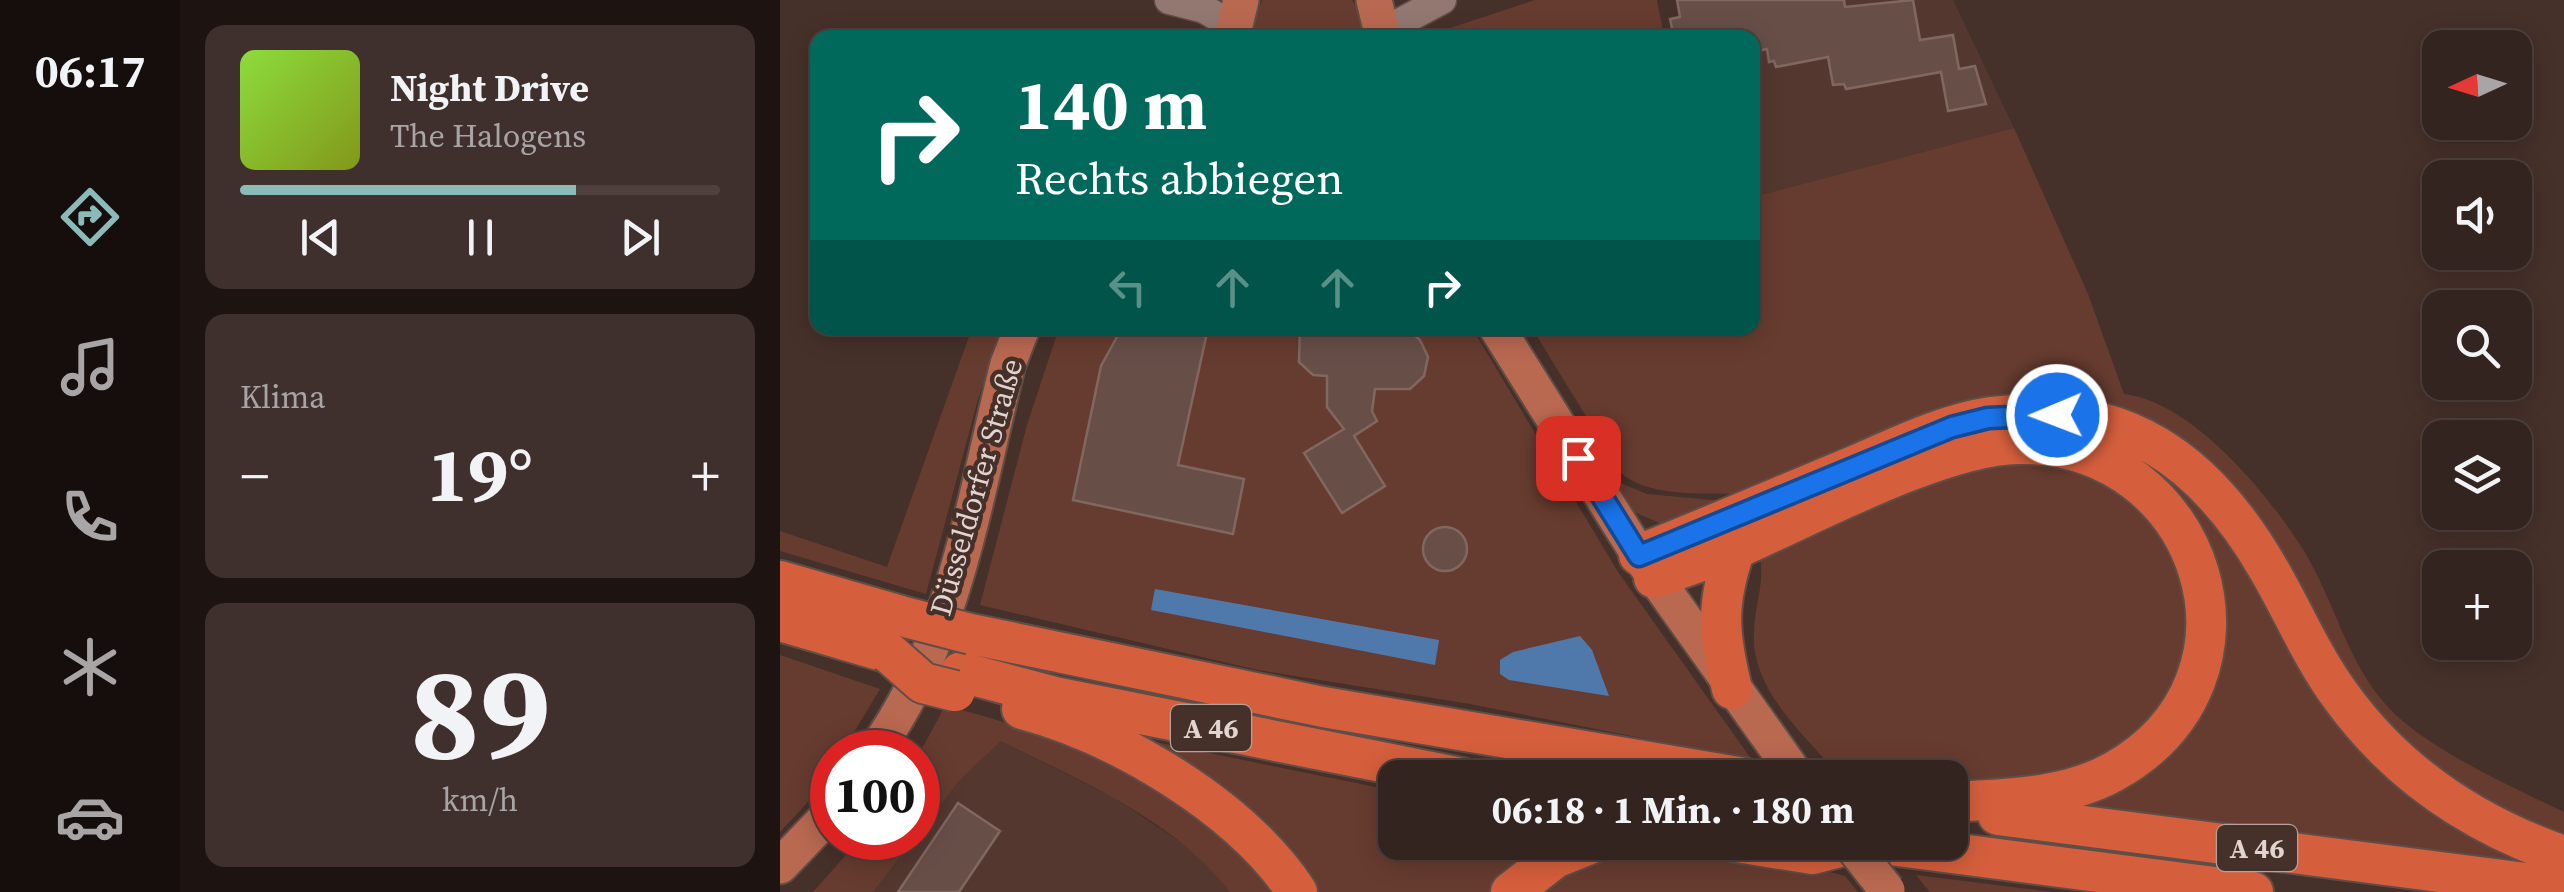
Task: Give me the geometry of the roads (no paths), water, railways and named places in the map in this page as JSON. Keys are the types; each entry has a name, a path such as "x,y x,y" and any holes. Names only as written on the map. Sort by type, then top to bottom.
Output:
{"highway":[{"path":"1646,567 1952,427 2022,415 2076,416 2115,426 2161,447 2218,495 2260,556 2340,696 2386,748 2461,810 2564,856"},
{"name":"A 46","path":"1735,549 1971,450 2006,445 2044,445 2093,456 2136,478 2168,508 2195,556 2207,609 2206,640 2198,674 2173,721 2138,756 2082,786 1968,804"},
{"path":"1646,567 1735,549 1720,601 1718,624 1732,688"},
{"name":"A 46","path":"780,581 895,634"},
{"name":"A 46","path":"780,621 895,634 971,634 1322,707 1637,760"},
{"path":"895,634 923,683 958,682 1166,772 1241,828 1296,892"},
{"name":"A 46","path":"958,682 1056,696 1378,761"},
{"name":"A 46","path":"1968,808 2564,888"},
{"name":"A 46","path":"1968,855 2253,892"},
{"path":"1511,892 1552,860"}],"main road":[{"name":"Düsseldorfer Straße","path":"890,730 900,716 950,594 1008,364 1019,335"},
{"path":"1500,335 1646,567 1784,760"},
{"path":"780,866 810,835"},
{"path":"1864,860 1888,891"}],"street":[{"path":"1169,0 1237,13"},
{"path":"1380,14 1442,0"}],"water":[{"path":"1155,589 1439,640 1435,665 1151,610"},
{"path":"1580,636 1592,650 1609,696 1509,680 1500,674 1500,660 1513,652"}]}
